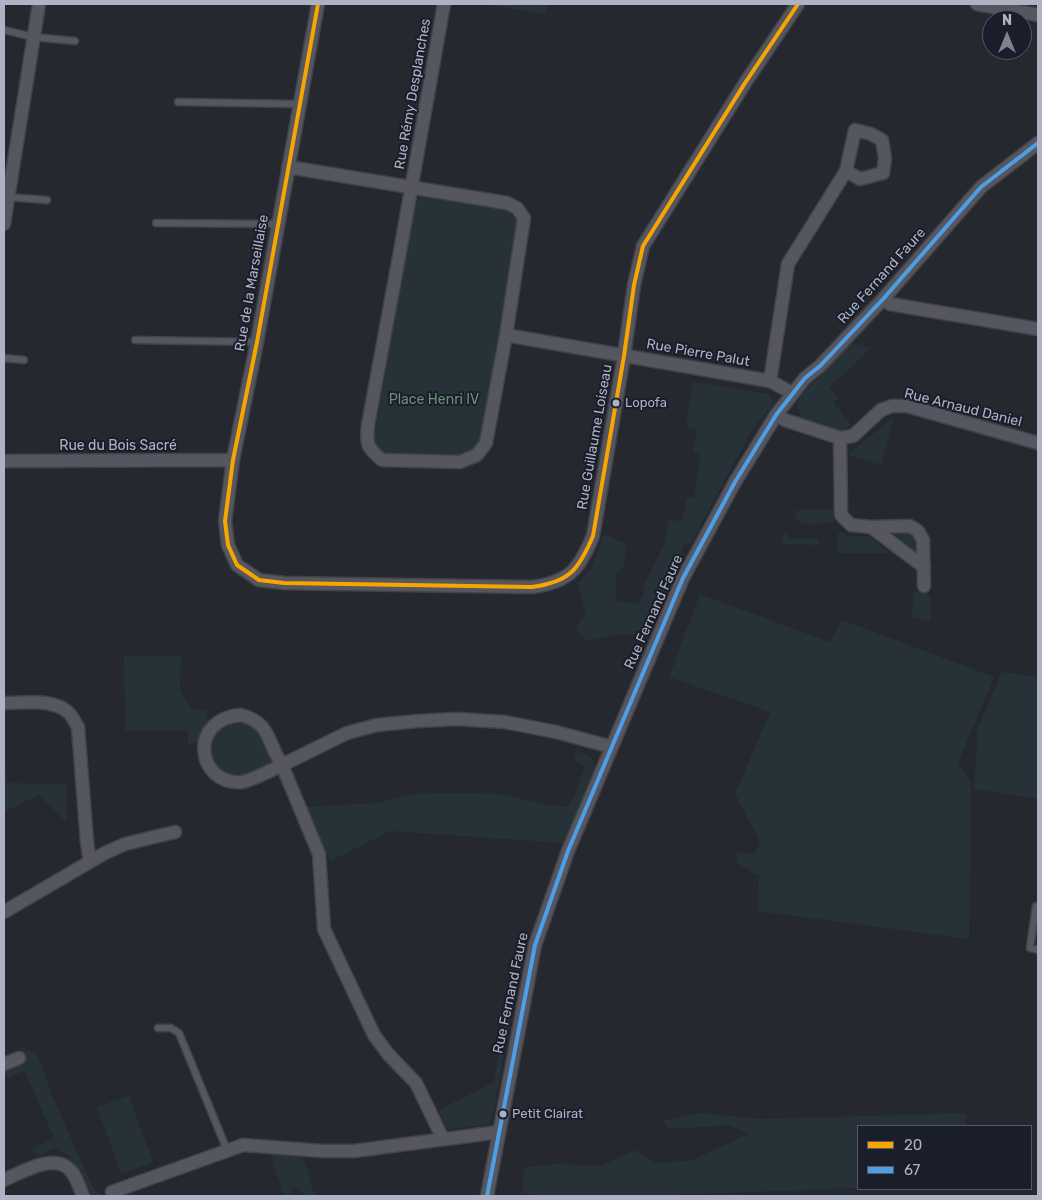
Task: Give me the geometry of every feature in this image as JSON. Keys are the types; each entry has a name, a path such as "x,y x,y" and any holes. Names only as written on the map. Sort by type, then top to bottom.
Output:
{"street":[{"path":"4,224 6,197 39,4"},
{"name":"Rue de la Marseillaise","path":"237,565 228,545 225,521 233,460 257,342 318,4"},
{"name":"Rue Rémy Desplanches","path":"411,189 444,4"},
{"name":"Rue Guillaume Loiseau","path":"237,565 259,580 284,583 532,587 551,584 573,572 584,557 593,536 624,356 634,285 643,246 745,83 798,4"},
{"path":"977,4 1038,15"},
{"name":"Rue Fernand Faure","path":"487,1196 535,945 568,851 683,578 735,482 776,415 792,393 884,298 981,186 1038,143"},
{"path":"288,167 411,189 507,203 517,208 524,218 506,335 486,443 477,455 460,462 382,460 372,452 366,441 411,189"},
{"path":"770,381 788,264 846,171"},
{"path":"884,298 890,304 1038,329"},
{"name":"Rue Pierre Palut","path":"506,335 770,381 792,393"},
{"name":"Rue Arnaud Daniel","path":"840,438 853,436 881,410 892,406 907,406 1038,443"},
{"path":"776,415 785,420 840,438 841,515 851,525 871,527 910,526 918,531 923,540 924,586"},
{"name":"Rue du Bois Sacré","path":"4,461 233,460"},
{"path":"871,527 924,567"},
{"path":"4,703 45,703 60,706 70,714 78,727 90,862"},
{"path":"443,1139 416,1084 388,1054 374,1035 324,929 319,854 282,765 275,754 268,734 262,724 252,718 241,715 229,716 219,720 210,728 204,750 206,762 222,778 233,782 245,782 282,765 347,732 378,725 456,719 514,724 556,732 612,747"},
{"path":"4,912 125,844 175,832"},
{"path":"4,1064 19,1058"},
{"path":"112,1192 243,1144 324,1151 354,1151 499,1132"},
{"path":"4,1180 39,1165 59,1163 68,1168 74,1175 83,1196"}],"lane":[{"path":"4,30 33,37 75,41"},
{"path":"178,102 300,104"},
{"path":"6,197 47,200"},
{"path":"156,222 278,224"},
{"path":"135,340 257,342"},
{"path":"4,358 24,360"},
{"path":"1038,906 1036,906 1030,948 1038,950"},
{"path":"158,1028 170,1028 179,1034 227,1150"}],"green space":[{"path":"483,4 547,4 546,14"},
{"name":"Place Henri IV","path":"429,194 502,207 512,215 518,227 481,443 476,452 464,456 384,453 377,447 374,438 415,204 421,196"},
{"path":"852,343 871,347 829,387 838,398 833,402 851,425 842,431 804,418 799,414 798,402 803,393"},
{"path":"693,382 768,394 774,403 752,430 691,543 685,543 649,633 614,635 587,641 576,628 586,613 577,583 591,570 604,534 626,544 624,568 616,574 616,601 638,604 643,595 644,584 665,543 669,520 682,521 687,498 694,498 701,455 693,452 697,429 686,426"},
{"path":"894,416 881,465 848,455"},
{"path":"806,509 833,510 833,523 803,524 797,519 795,511"},
{"path":"882,530 910,530 920,539 918,556 908,552 911,548 894,534 887,534"},
{"path":"842,532 848,536 868,536 889,553 838,553 838,534"},
{"path":"784,534 787,534 787,539 819,539 818,545 781,544"},
{"path":"913,591 926,592 931,599 931,622 912,617"},
{"path":"700,594 829,642 842,620 994,677 958,763 971,782 969,939 758,911 759,876 737,863 735,852 755,854 760,842 735,794 770,712 669,677"},
{"path":"124,656 181,656 180,689 191,710 207,710 208,723 197,742 188,744 187,730 125,731"},
{"path":"1002,672 1038,677 1038,799 974,789 978,727"},
{"path":"241,720 255,726 263,738 272,763 238,777 219,771 212,762 209,739 215,729"},
{"path":"576,751 590,756 595,767 563,843 390,831 330,861 307,807 377,803 413,794 453,793 500,794 548,805 567,807 575,795 585,766 574,760"},
{"path":"4,764 6,764 7,783 66,784 67,823 39,795 4,812"},
{"path":"507,1008 512,1009 492,1120 488,1125 450,1129 446,1127 439,1110 494,1082"},
{"path":"19,1046 37,1054 54,1100 94,1190 104,1196 89,1196 69,1165 71,1157 55,1148 37,1156 33,1149 54,1138 25,1071 4,1079 4,1071 26,1061"},
{"path":"129,1096 153,1162 121,1174 97,1107"},
{"path":"700,1113 761,1119 967,1113 965,1125 857,1125 857,1188 642,1196 541,1196 522,1193 524,1167 558,1164 601,1166 635,1150 655,1163 691,1161 748,1134 730,1125 669,1129 663,1121"},
{"path":"269,1150 302,1154 315,1196 305,1195 297,1187 291,1189 289,1196 284,1196"}],"transit line":[{"name":"20","path":"318,4 257,342 233,460 225,521 228,545 237,565 259,580 284,583 532,587 556,582 572,572 583,557 593,536 624,356 634,285 643,246 745,83 798,4"},
{"name":"67","path":"487,1196 535,945 568,851 683,578 735,482 776,415 805,378 820,366 884,298 981,187 1038,143"}],"place":[{"name":"Lopofa","path":"616,403"},
{"name":"Petit Clairat","path":"503,1114"}]}
